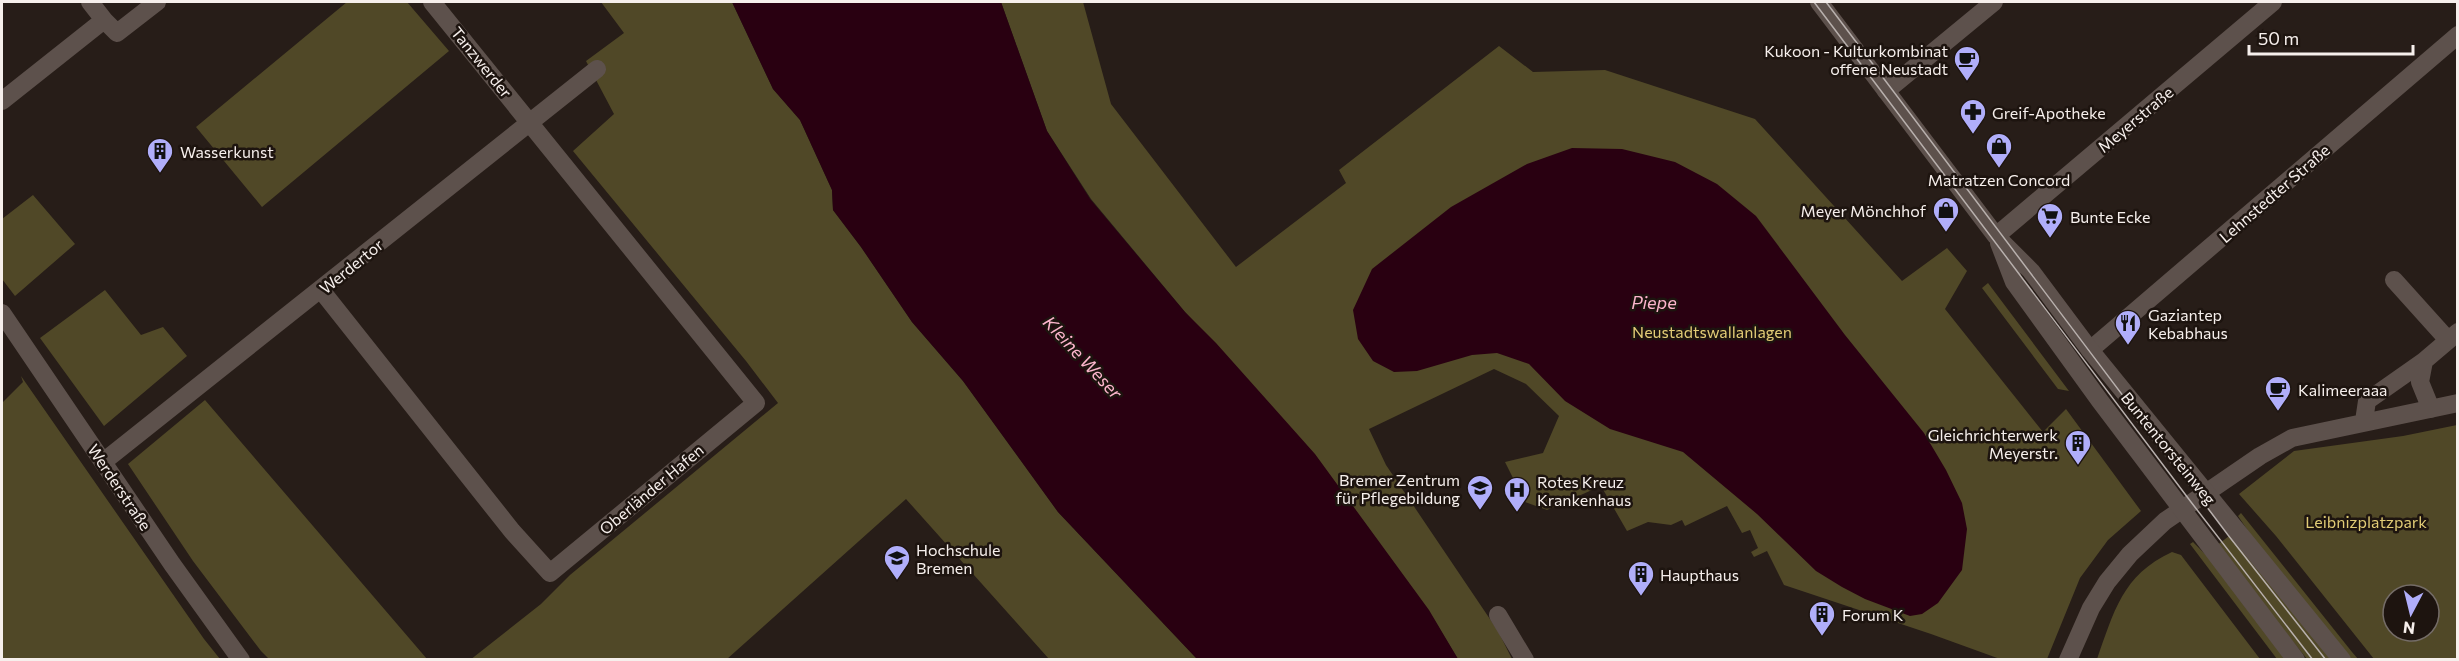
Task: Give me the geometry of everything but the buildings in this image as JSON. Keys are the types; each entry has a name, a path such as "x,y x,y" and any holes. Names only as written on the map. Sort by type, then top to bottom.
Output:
{"street":[{"path":"90,2 117,33 157,2"},
{"name":"Tanzwerder","path":"432,2 531,122"},
{"name":"Buntentorsteinweg","path":"1819,2 1996,236 2031,271 2090,351 2194,501 2296,660"},
{"path":"1886,91 1994,2"},
{"name":"Meyerstraße","path":"1996,236 2273,2"},
{"path":"2,101 104,20"},
{"name":"Lehnstedter Straße","path":"2090,351 2457,35"},
{"name":"Werdertor","path":"103,462 597,69"},
{"name":"Oberländer Hafen","path":"321,290 512,531 550,573 756,403 531,122"},
{"name":"Buntentorsteinweg","path":"1996,236 2014,282 2194,501 2342,660"},
{"path":"2364,421 2367,401 2424,361 2453,336 2394,280"},
{"name":"Werderstraße","path":"2,314 172,564 241,660"},
{"path":"2424,361 2420,382 2431,409"},
{"path":"2068,660 2083,624 2107,582 2152,531 2260,456 2292,438 2364,421 2457,404"},
{"path":"1498,615 1525,660"}],"green space":[{"path":"347,2 407,2 449,51 262,207 196,127"},
{"path":"601,2 732,2 773,89 800,120 832,190 833,210 912,322 963,381 1058,512 1197,659 1049,659 906,499 727,659 470,660 541,604 570,575 778,403 573,151 614,114 586,61 624,33"},
{"name":"Neustadtswallanlagen","path":"1001,2 1083,2 1111,104 1236,267 1346,183 1339,170 1499,46 1533,72 1605,70 1755,119 1902,281 1947,248 1967,271 1945,309 2043,432 2066,409 2141,511 2108,540 2080,578 2047,659 2000,659 1784,585 1767,551 1754,557 1751,552 1758,548 1750,530 1742,533 1727,506 1685,526 1682,520 1671,525 1648,522 1627,531 1601,486 1547,510 1525,502 1505,462 1543,453 1559,416 1526,384 1494,369 1369,429 1386,465 1498,631 1512,659 1458,659 1428,610 1315,455 1185,312 1091,199 1047,131"},
{"path":"33,195 75,244 15,296 2,279 2,219"},
{"path":"1988,283 2069,391 2058,389 1982,288"},
{"path":"105,290 141,335 163,327 187,356 104,426 40,338"},
{"path":"21,376 220,659 2,659 2,403 23,382"},
{"path":"205,400 427,659 269,659 261,651 193,561 128,464"},
{"name":"Leibnizplatzpark","path":"2457,425 2457,659 2374,659 2276,536 2239,494 2294,451 2403,436"},
{"path":"2241,513 2358,659 2351,659 2261,550 2238,516"},
{"path":"2233,533 2333,659 2307,659 2216,546"},
{"path":"2193,542 2207,556 2285,659 2277,659 2190,544"},
{"path":"2172,552 2181,555 2260,659 2097,659 2122,596 2142,572 2155,561"}],"water":[{"name":"Kleine Weser","path":"732,2 1001,2 1047,131 1090,199 1185,312 1216,343 1315,454 1429,610 1458,659 1197,659 1058,512 963,381 912,322 833,210 832,190 800,120 773,89"},
{"name":"Piepe","path":"1572,148 1622,149 1675,162 1717,184 1756,216 1845,335 1924,433 1962,503 1967,529 1962,570 1938,603 1922,614 1910,616 1865,599 1842,587 1816,571 1757,514 1683,452 1610,429 1565,401 1529,364 1497,353 1472,355 1417,371 1394,372 1373,361 1358,339 1353,310 1372,269 1451,207 1527,164"}],"tram line":[{"path":"1814,2 2313,660"},
{"path":"1826,2 2228,535 2326,660"}],"place":[{"name":"Kukoon - Kulturkombinat offene Neustadt","path":"1967,82"},
{"name":"Greif-Apotheke","path":"1973,135"},
{"name":"Matratzen Concord","path":"1999,169"},
{"name":"Wasserkunst","path":"160,174"},
{"name":"Meyer Mönchhof","path":"1946,233"},
{"name":"Bunte Ecke","path":"2050,239"},
{"name":"Gaziantep Kebabhaus","path":"2128,346"},
{"name":"Kalimeeraaa","path":"2278,412"},
{"name":"Gleichrichterwerk Meyerstr.","path":"2078,466"},
{"name":"Bremer Zentrum für Pflegebildung","path":"1480,511"},
{"name":"Rotes Kreuz Krankenhaus","path":"1517,513"},
{"name":"Hochschule Bremen","path":"897,581"},
{"name":"Haupthaus","path":"1641,597"},
{"name":"Forum K","path":"1822,637"}]}
